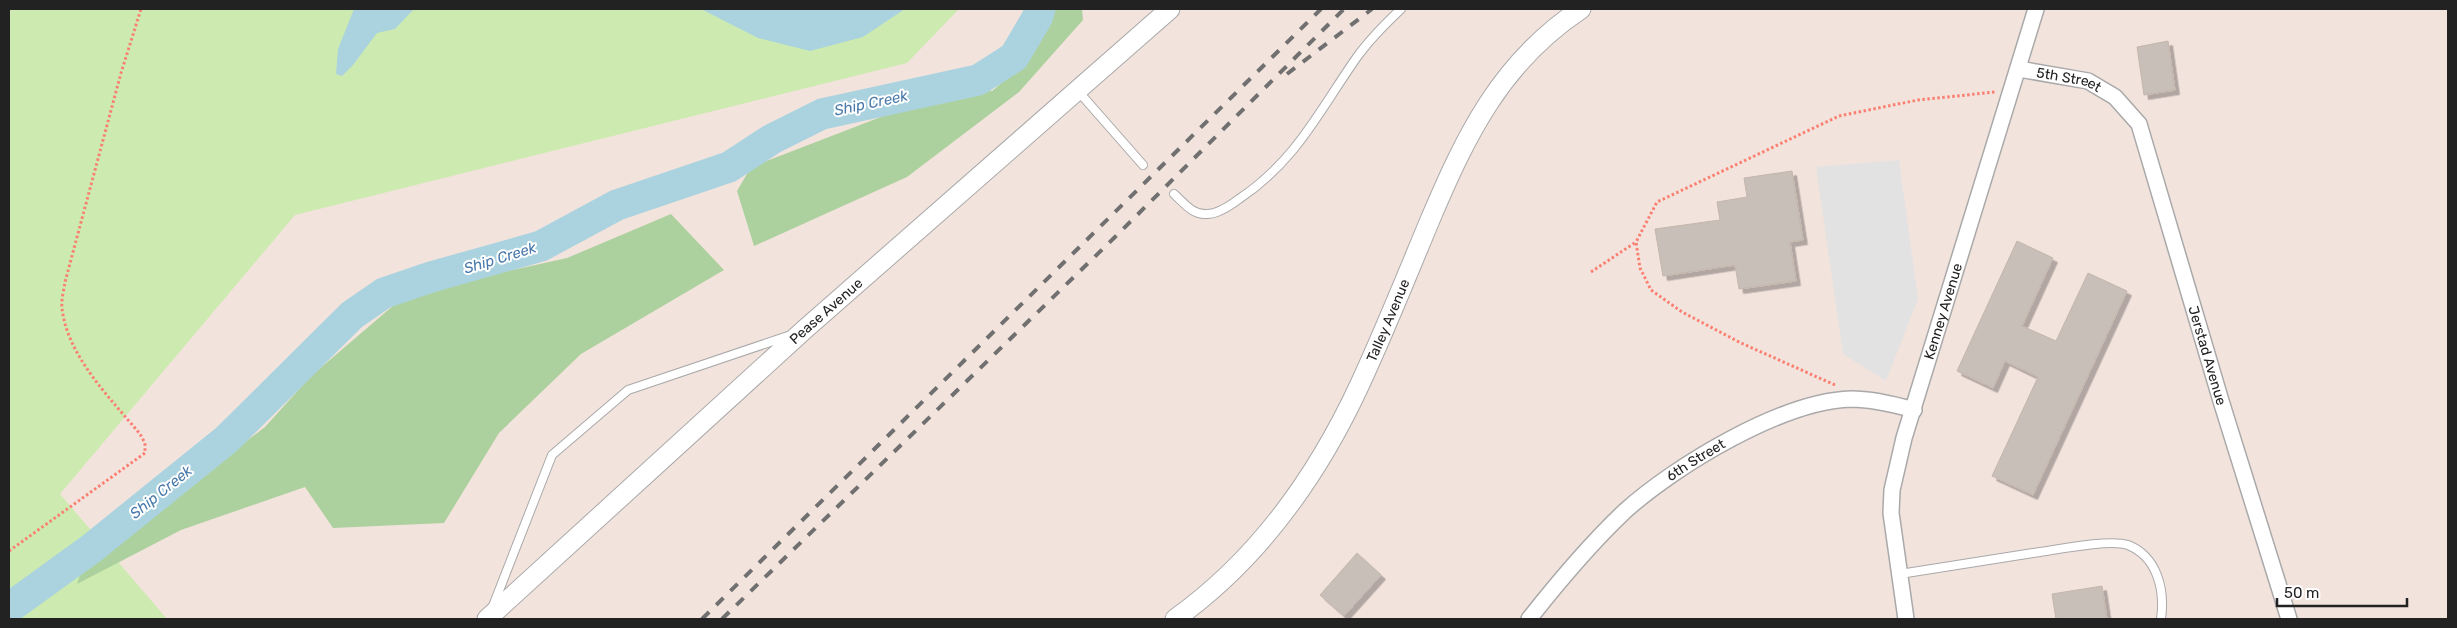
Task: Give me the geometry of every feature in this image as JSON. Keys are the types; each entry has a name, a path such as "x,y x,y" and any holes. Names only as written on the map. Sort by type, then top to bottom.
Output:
{"street":[{"name":"Pease Avenue","path":"488,618 804,330 1170,9"},
{"name":"Talley Avenue","path":"1175,619 1221,582 1247,556 1266,536 1304,488 1332,440 1360,384 1457,157 1489,100 1528,51 1581,9"},
{"name":"Kenney Avenue","path":"1906,619 1890,513 1892,490 1904,438 2036,9"},
{"name":"5th Street","path":"2019,69 2088,81 2116,97"},
{"name":"Jerstad Avenue","path":"2116,97 2139,124 2221,401 2289,619"},
{"name":"6th Street","path":"1529,619 1565,574 1599,537 1654,487 1723,443 1762,423 1802,408 1829,401 1852,399 1886,402 1914,410"}],"lane":[{"path":"1174,194 1194,212 1207,214 1229,206 1254,189 1288,158 1312,128 1358,55 1400,9"},
{"path":"1078,91 1143,165"},
{"path":"488,618 552,455 628,390 804,330"},
{"path":"1900,574 2093,544 2127,545 2147,558 2160,581 2164,600 2161,619"}],"path":[{"path":"9,551 145,452 145,443 140,434 84,364 68,331 62,308 64,282 121,73 142,9"},
{"path":"1590,272 1636,242 1657,202 1839,116 1918,100 2011,90"},
{"path":"1636,242 1640,268 1651,290 1682,312 1741,343 1831,381 1852,399"}],"shaded area":[{"path":"9,9 2448,9 2448,619 9,619"},
{"path":"1899,160 1918,299 1886,381 1843,354 1816,167"}],"green space":[{"path":"9,9 959,9 907,63 295,215 60,494 167,619 9,619"},
{"path":"1054,9 1082,9 1083,20 1019,92 907,177 754,246 737,191 751,167 899,110 971,87 992,91 1017,70 1049,27"},
{"path":"671,214 724,270 581,354 499,433 444,523 333,528 305,487 181,530 77,584 84,563 265,427 311,376 408,293 567,258"}],"water":[{"path":"354,9 414,9 395,29 377,33 353,65 342,76 336,74 338,49"},
{"path":"701,9 905,9 863,37 810,51 758,38"}],"building":[{"path":"2168,41 2175,90 2144,95 2137,47"},
{"path":"1792,171 1803,240 1790,242 1796,281 1739,289 1735,265 1663,276 1655,229 1720,220 1717,202 1747,197 1744,178"},
{"path":"2017,241 2053,258 2022,326 2056,341 2088,273 2127,291 2033,495 1992,476 2038,377 2005,361 1993,388 1957,371"},
{"path":"1357,553 1381,575 1344,616 1320,595"},
{"path":"2102,586 2107,619 2056,619 2052,594"}],"waterway":[{"name":"Ship Creek","path":"9,608 92,548 227,439 352,315 384,293 431,277 541,246 617,205 729,167 772,139 822,114 978,80 1014,57 1037,18 1040,9"}],"railway":[{"path":"702,619 1321,9"},
{"path":"722,619 1115,237 1344,9"},
{"path":"1287,74 1372,9"}]}
